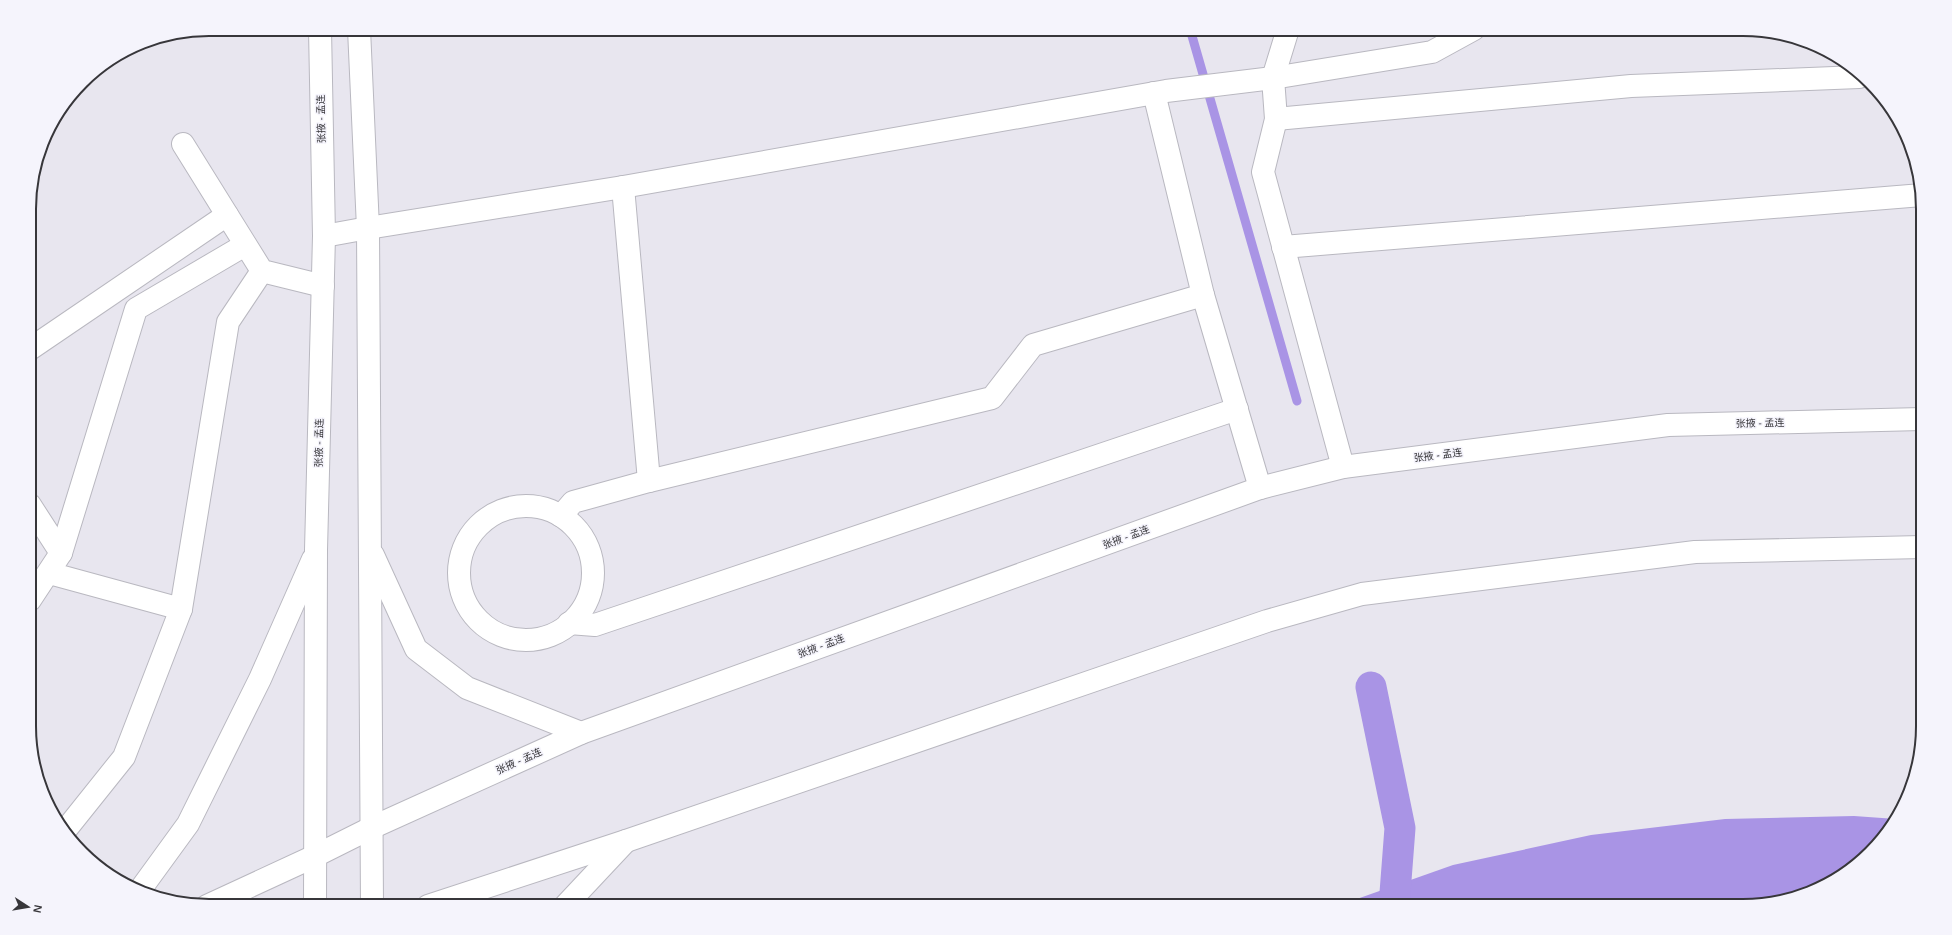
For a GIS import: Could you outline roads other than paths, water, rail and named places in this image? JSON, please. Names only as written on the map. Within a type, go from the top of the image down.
[{"type":"main road","name":"张掖 - 孟连","points":[[315,899],[316,550],[324,236],[320,36]]},
{"type":"main road","points":[[359,36],[368,228],[372,899]]},
{"type":"main road","points":[[1285,36],[1268,79],[1276,119],[1263,172],[1343,467]]},
{"type":"main road","points":[[324,236],[623,187],[1160,92],[1268,79],[1432,52],[1461,36]]},
{"type":"main road","points":[[1276,119],[1631,86],[1855,77]]},
{"type":"main road","points":[[1160,92],[1203,295],[1260,488]]},
{"type":"main road","points":[[183,144],[262,271],[323,286]]},
{"type":"main road","points":[[623,187],[649,481]]},
{"type":"main road","points":[[1283,247],[1916,195]]},
{"type":"main road","points":[[36,345],[227,215]]},
{"type":"main road","points":[[36,591],[61,553],[136,309],[245,245]]},
{"type":"main road","points":[[68,826],[124,757],[181,609],[228,322],[262,271]]},
{"type":"main road","points":[[561,516],[573,502],[649,481],[992,398],[1033,345],[1203,295]]},
{"type":"main road","points":[[569,624],[595,625],[1237,409]]},
{"type":"main road","name":"张掖 - 孟连","points":[[315,856],[371,828],[581,733],[1260,488],[1343,467],[1668,425],[1916,419]]},
{"type":"main road","points":[[526,506],[544,508],[561,516],[575,528],[586,543],[591,560],[592,578],[588,595],[580,610],[569,624],[554,633],[538,639],[520,640],[503,636],[489,629],[477,619],[468,606],[461,591],[459,575],[460,560],[466,542],[477,527],[491,515],[508,508],[526,506]]},
{"type":"main road","points":[[36,514],[61,553]]},
{"type":"main road","points":[[449,899],[626,841],[1267,621],[1362,594],[1695,552],[1916,547]]},
{"type":"main road","points":[[369,548],[416,649],[467,688],[581,733]]},
{"type":"main road","points":[[143,886],[188,824],[260,679],[316,550]]},
{"type":"main road","points":[[48,573],[181,609]]},
{"type":"main road","points":[[572,899],[626,841]]},
{"type":"main road","points":[[222,899],[315,856]]},
{"type":"waterway","points":[[1192,36],[1297,401]]},
{"type":"waterway","points":[[1371,687],[1400,828],[1395,899]]}]
